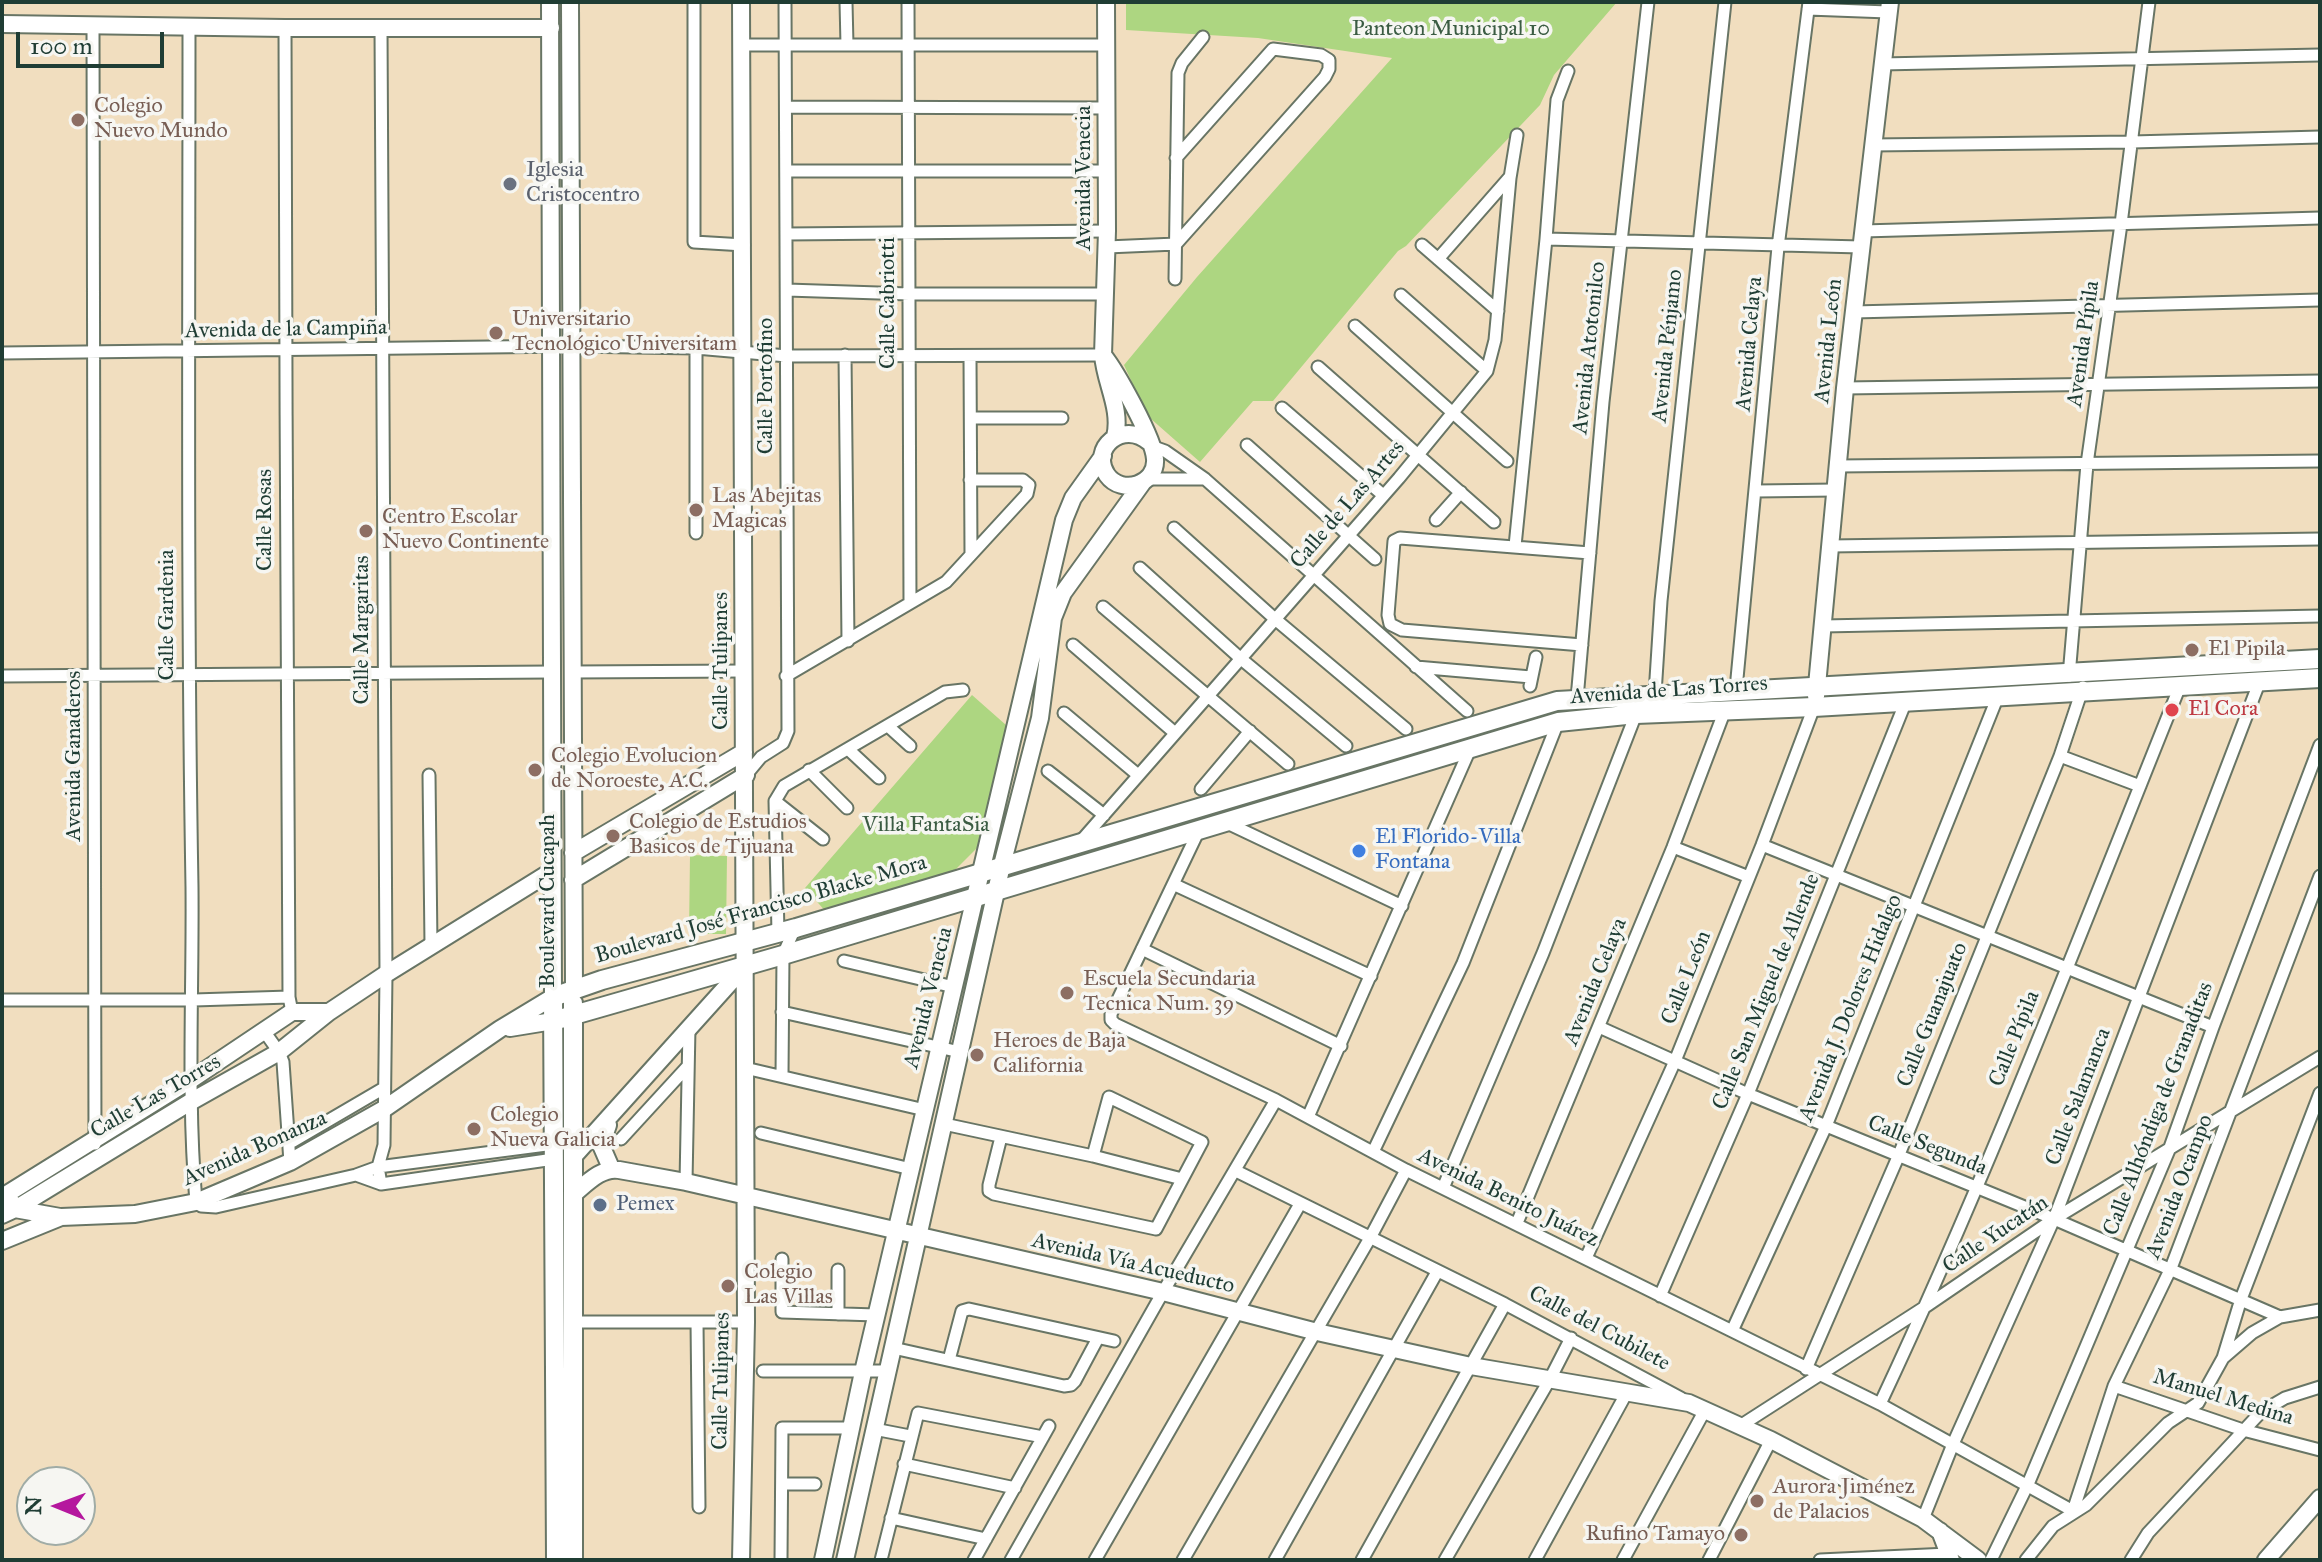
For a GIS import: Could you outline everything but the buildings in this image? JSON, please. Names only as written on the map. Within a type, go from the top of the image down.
[{"type":"main road","name":"Avenida de Las Torres","points":[[1002,865],[1557,701],[2320,659]]},
{"type":"main road","name":"Avenida de Las Torres","points":[[976,897],[1558,722],[1636,714],[2320,678]]},
{"type":"main road","name":"Boulevard José Francisco Blacke Mora","points":[[553,997],[1002,865]]},
{"type":"main road","points":[[553,1021],[976,897]]},
{"type":"main road","name":"Boulevard Cucapah","points":[[573,1560],[574,989]]},
{"type":"main road","name":"Boulevard Cucapah","points":[[553,997],[556,1560]]},
{"type":"street","name":"Boulevard Cucapah","points":[[550,2],[553,997]]},
{"type":"street","name":"Boulevard Cucapah","points":[[570,2],[574,989]]},
{"type":"street","points":[[694,2],[694,242],[744,245]]},
{"type":"street","name":"Calle Tulipanes","points":[[741,2],[746,775],[746,1322],[741,1560]]},
{"type":"street","name":"Calle Portofino","points":[[746,775],[761,757],[783,743],[786,737],[785,2]]},
{"type":"street","points":[[846,2],[847,45]]},
{"type":"street","name":"Calle Cabriotti","points":[[908,2],[910,603]]},
{"type":"street","name":"Avenida Venecia","points":[[1106,2],[1107,239],[1103,355],[1104,373],[1119,419],[1115,437]]},
{"type":"street","name":"Avenida Atotonilco","points":[[1577,699],[1648,2]]},
{"type":"street","name":"Avenida Pénjamo","points":[[1655,694],[1661,601],[1725,2]]},
{"type":"street","name":"Avenida Pípila","points":[[2077,671],[2073,619],[2087,464],[2149,2]]},
{"type":"street","points":[[1808,5],[1889,7]]},
{"type":"street","name":"Avenida Celaya","points":[[1736,689],[1778,247],[1808,5]]},
{"type":"street","name":"Avenida León","points":[[1814,707],[1845,388],[1889,7]]},
{"type":"street","points":[[2,24],[551,28]]},
{"type":"street","name":"Avenida Ganaderos","points":[[93,25],[95,1159]]},
{"type":"street","name":"Calle Gardenia","points":[[189,27],[188,674],[194,1000],[192,1101],[196,1202]]},
{"type":"street","name":"Calle Rosas","points":[[285,28],[285,676],[291,1004]]},
{"type":"street","name":"Calle Margaritas","points":[[381,28],[386,974],[384,1145],[378,1167],[381,1184]]},
{"type":"street","points":[[1175,279],[1178,73],[1182,63],[1203,37]]},
{"type":"street","points":[[740,45],[1107,45]]},
{"type":"street","points":[[1176,158],[1273,49],[1321,55],[1329,60],[1325,77],[1176,244]]},
{"type":"street","points":[[1881,64],[2320,55]]},
{"type":"street","points":[[1515,546],[1557,100],[1568,71]]},
{"type":"street","points":[[786,107],[1107,108]]},
{"type":"street","name":"Calle de Las Artes","points":[[1080,842],[1454,414],[1487,371],[1495,340],[1517,135]]},
{"type":"street","points":[[1872,145],[2320,137]]},
{"type":"street","points":[[786,171],[1107,171]]},
{"type":"street","points":[[1438,259],[1510,178]]},
{"type":"street","points":[[1546,239],[1778,247],[2121,224],[2320,218]]},
{"type":"street","points":[[787,234],[908,232],[1176,244]]},
{"type":"street","points":[[1422,245],[1498,311]]},
{"type":"street","points":[[787,290],[909,294],[1106,294]]},
{"type":"street","points":[[1401,295],[1487,371]]},
{"type":"street","points":[[1854,312],[2320,300]]},
{"type":"street","points":[[1355,326],[1507,461]]},
{"type":"street","name":"Avenida de la Campiña","points":[[2,353],[571,346],[696,348],[787,356],[1103,355]]},
{"type":"street","points":[[696,348],[696,533]]},
{"type":"street","points":[[845,355],[848,641]]},
{"type":"street","points":[[1103,355],[1115,370],[1144,426],[1155,465],[1145,481]]},
{"type":"street","points":[[970,356],[971,554]]},
{"type":"street","points":[[1318,367],[1494,522]]},
{"type":"street","points":[[1845,388],[2320,381]]},
{"type":"street","points":[[1282,408],[1383,495]]},
{"type":"street","points":[[971,418],[1062,418]]},
{"type":"street","points":[[1205,479],[1145,481],[1126,486],[1115,482],[1104,468],[1103,456],[1107,445],[1115,437],[1132,433],[1205,479],[1467,711]]},
{"type":"street","points":[[1247,445],[1375,559]]},
{"type":"street","name":"Avenida Venecia","points":[[823,1560],[876,1315],[1064,520],[1073,498],[1103,456]]},
{"type":"street","points":[[1838,466],[2320,461]]},
{"type":"street","points":[[786,676],[946,582],[1027,494],[1029,485],[1023,480],[970,480]]},
{"type":"street","name":"Avenida Venecia","points":[[845,1560],[1002,865],[1040,718],[1050,630],[1063,593],[1145,481]]},
{"type":"street","points":[[1756,491],[1836,490]]},
{"type":"street","points":[[1436,520],[1461,492]]},
{"type":"street","points":[[1174,528],[1275,619],[1406,729]]},
{"type":"street","points":[[1582,645],[1402,630],[1390,624],[1388,615],[1396,539],[1590,553]]},
{"type":"street","points":[[1830,546],[2320,539]]},
{"type":"street","points":[[1140,568],[1240,658],[1346,746]]},
{"type":"street","points":[[1103,607],[1288,764]]},
{"type":"street","points":[[1823,626],[2320,616]]},
{"type":"street","points":[[1073,645],[1175,733]]},
{"type":"street","points":[[1416,667],[1530,681],[1536,657]]},
{"type":"street","points":[[573,672],[744,671]]},
{"type":"street","name":"Calle Guanajuato","points":[[1806,1369],[1898,1157],[2060,756],[2077,671]]},
{"type":"street","points":[[2,676],[551,672]]},
{"type":"street","name":"Calle Salamanca","points":[[1923,1519],[1953,1444],[2054,1219],[2259,683]]},
{"type":"street","name":"Calle Pípila","points":[[1880,1404],[1975,1188],[2180,686]]},
{"type":"street","points":[[782,1076],[783,955],[787,930],[775,801],[784,786],[809,770],[849,750],[945,692],[963,690]]},
{"type":"street","name":"Avenida J. Dolores Hidalgo","points":[[1732,1331],[1826,1126],[1998,696]]},
{"type":"street","name":"Calle San Miguel de Allende","points":[[1660,1296],[1748,1094],[1906,701]]},
{"type":"street","name":"Calle León","points":[[1586,1258],[1675,1061],[1814,707]]},
{"type":"street","name":"Avenida Celaya","points":[[1517,1223],[1673,847],[1725,710]]},
{"type":"street","points":[[1064,713],[1138,775]]},
{"type":"street","points":[[1443,1188],[1543,953],[1636,714]]},
{"type":"street","points":[[1373,1152],[1463,963],[1558,722]]},
{"type":"street","points":[[889,727],[910,746]]},
{"type":"street","points":[[1201,789],[1250,731]]},
{"type":"street","name":"Calle Alhóndiga de Granaditas","points":[[1991,1560],[2028,1484],[2169,1150],[2320,745]]},
{"type":"street","points":[[1308,1117],[1470,749]]},
{"type":"street","points":[[849,750],[879,778]]},
{"type":"street","points":[[573,853],[744,752],[761,757]]},
{"type":"street","points":[[2060,756],[2140,786]]},
{"type":"street","points":[[809,770],[847,808]]},
{"type":"street","points":[[1048,771],[1104,815]]},
{"type":"street","points":[[429,775],[431,945]]},
{"type":"street","points":[[573,880],[746,775]]},
{"type":"street","points":[[1220,800],[1225,822],[1402,906]]},
{"type":"street","points":[[775,801],[823,839]]},
{"type":"street","name":"Avenida Benito Juárez","points":[[1199,830],[1111,1020],[1276,1100],[1406,1170],[1880,1404],[2073,1511]]},
{"type":"street","points":[[1762,845],[2213,1027]]},
{"type":"street","points":[[1673,847],[1749,877]]},
{"type":"street","name":"Calle Las Torres","points":[[8,1212],[279,1052],[329,1012],[386,974],[552,871]]},
{"type":"street","name":"Avenida Ocampo","points":[[2073,1511],[2114,1386],[2171,1268],[2320,876]]},
{"type":"street","points":[[1175,885],[1371,976]]},
{"type":"street","points":[[1142,949],[1341,1046]]},
{"type":"street","points":[[844,961],[954,987]]},
{"type":"street","points":[[574,1156],[610,1120],[745,966]]},
{"type":"street","name":"Avenida Bonanza","points":[[2,1241],[61,1217],[146,1213],[196,1202],[290,1162],[384,1109],[500,1029],[553,997]]},
{"type":"street","points":[[2,1000],[194,1000],[291,1004],[329,1012]]},
{"type":"street","name":"Calle Las Torres","points":[[4,1187],[95,1140],[192,1079],[264,1031],[291,1004]]},
{"type":"street","points":[[782,1012],[960,1052]]},
{"type":"street","name":"Avenida Bonanza","points":[[500,1029],[553,1021]]},
{"type":"street","name":"Calle Segunda","points":[[1599,1027],[1748,1094],[2171,1268],[2280,1317]]},
{"type":"street","points":[[686,1182],[689,1028]]},
{"type":"street","points":[[264,1031],[283,1062],[290,1162]]},
{"type":"street","name":"Calle Yucatán","points":[[1740,1426],[1925,1307],[2054,1219],[2320,1057]]},
{"type":"street","points":[[621,1139],[688,1066]]},
{"type":"street","points":[[745,1068],[925,1110]]},
{"type":"street","points":[[290,1143],[384,1088]]},
{"type":"street","points":[[2026,1560],[2053,1526],[2086,1505],[2168,1423],[2198,1403],[2223,1358],[2241,1299],[2320,1093]]},
{"type":"street","points":[[1001,1137],[989,1185],[989,1191],[994,1194],[1156,1229],[1202,1142],[1109,1097],[1093,1156]]},
{"type":"street","points":[[1011,1560],[1276,1100]]},
{"type":"street","points":[[575,1193],[611,1168],[601,1145],[610,1120]]},
{"type":"street","points":[[944,1124],[1182,1179]]},
{"type":"street","points":[[761,1133],[911,1169]]},
{"type":"street","points":[[196,1202],[201,1206],[216,1207],[356,1175],[378,1167],[526,1148],[554,1152]]},
{"type":"street","points":[[526,1148],[528,1162]]},
{"type":"street","points":[[356,1175],[381,1184],[528,1162],[554,1152]]},
{"type":"street","name":"Avenida Vía Acueducto","points":[[611,1168],[686,1182],[1471,1366],[1697,1406]]},
{"type":"street","points":[[1183,1560],[1317,1332],[1406,1170]]},
{"type":"street","name":"Calle del Cubilete","points":[[1236,1171],[1505,1304],[1697,1406],[1771,1440],[1923,1519],[1978,1560]]},
{"type":"street","points":[[4,1187],[8,1212],[61,1217]]},
{"type":"street","points":[[1095,1560],[1300,1204]]},
{"type":"street","points":[[782,1259],[782,1312],[876,1315]]},
{"type":"street","points":[[838,1270],[838,1314]]},
{"type":"street","points":[[1275,1560],[1437,1272]]},
{"type":"street","points":[[1362,1560],[1505,1304]]},
{"type":"street","points":[[949,1360],[959,1318],[962,1311],[969,1309],[1114,1341]]},
{"type":"street","points":[[2223,1358],[2252,1333],[2280,1317],[2320,1310]]},
{"type":"street","points":[[575,1322],[746,1322]]},
{"type":"street","points":[[697,1322],[699,1507]]},
{"type":"street","points":[[893,1348],[1071,1385],[1098,1338]]},
{"type":"street","points":[[1445,1560],[1571,1338]]},
{"type":"street","points":[[763,1371],[888,1371]]},
{"type":"street","name":"Manuel Medina","points":[[2114,1386],[2184,1412],[2320,1450]]},
{"type":"street","points":[[2131,1560],[2148,1533],[2261,1412],[2285,1398],[2320,1387]]},
{"type":"street","points":[[1535,1560],[1626,1394]]},
{"type":"street","points":[[1623,1560],[1697,1406]]},
{"type":"street","points":[[881,1560],[910,1436],[916,1416],[921,1412],[1046,1432],[974,1560]]},
{"type":"street","points":[[781,1560],[782,1428],[851,1428]]},
{"type":"street","points":[[874,1429],[910,1436]]},
{"type":"street","points":[[1709,1560],[1771,1440]]},
{"type":"street","points":[[904,1464],[1015,1488]]},
{"type":"street","points":[[782,1484],[815,1484]]},
{"type":"street","points":[[2266,1560],[2320,1498]]},
{"type":"street","points":[[891,1518],[986,1539]]},
{"type":"street","points":[[1820,1560],[1950,1557],[1939,1529]]},
{"type":"green space","name":"Panteon Municipal 10","points":[[1126,2],[1617,2],[1554,75],[1540,105],[1398,251],[1273,401],[1253,401],[1200,462],[1142,411],[1124,365],[1197,277],[1392,58],[1258,38],[1126,30]]},
{"type":"green space","name":"Villa FantaSia","points":[[972,695],[1006,725],[980,845],[952,873],[826,912],[805,888]]},
{"type":"green space","points":[[690,855],[727,856],[726,934],[689,934]]},
{"type":"place","name":"Colegio Nuevo Mundo","points":[[78,120]]},
{"type":"place","name":"Iglesia Cristocentro","points":[[510,184]]},
{"type":"place","name":"Universitario Tecnológico Universitam","points":[[496,333]]},
{"type":"place","name":"Las Abejitas Magicas","points":[[696,510]]},
{"type":"place","name":"Centro Escolar Nuevo Continente","points":[[366,531]]},
{"type":"place","name":"El Pipila","points":[[2192,650]]},
{"type":"place","name":"El Cora","points":[[2172,710]]},
{"type":"place","name":"Colegio Evolucion de Noroeste, A.C.","points":[[535,770]]},
{"type":"place","name":"Colegio de Estudios Basicos de Tijuana","points":[[613,836]]},
{"type":"place","name":"El Florido-Villa Fontana","points":[[1359,851]]},
{"type":"place","name":"Escuela Secundaria Tecnica Num. 39","points":[[1067,993]]},
{"type":"place","name":"Heroes de Baja California","points":[[977,1055]]},
{"type":"place","name":"Colegio Nueva Galicia","points":[[474,1129]]},
{"type":"place","name":"Pemex","points":[[600,1205]]},
{"type":"place","name":"Colegio Las Villas","points":[[728,1286]]},
{"type":"place","name":"Aurora Jiménez de Palacios","points":[[1757,1501]]},
{"type":"place","name":"Rufino Tamayo","points":[[1741,1535]]}]
